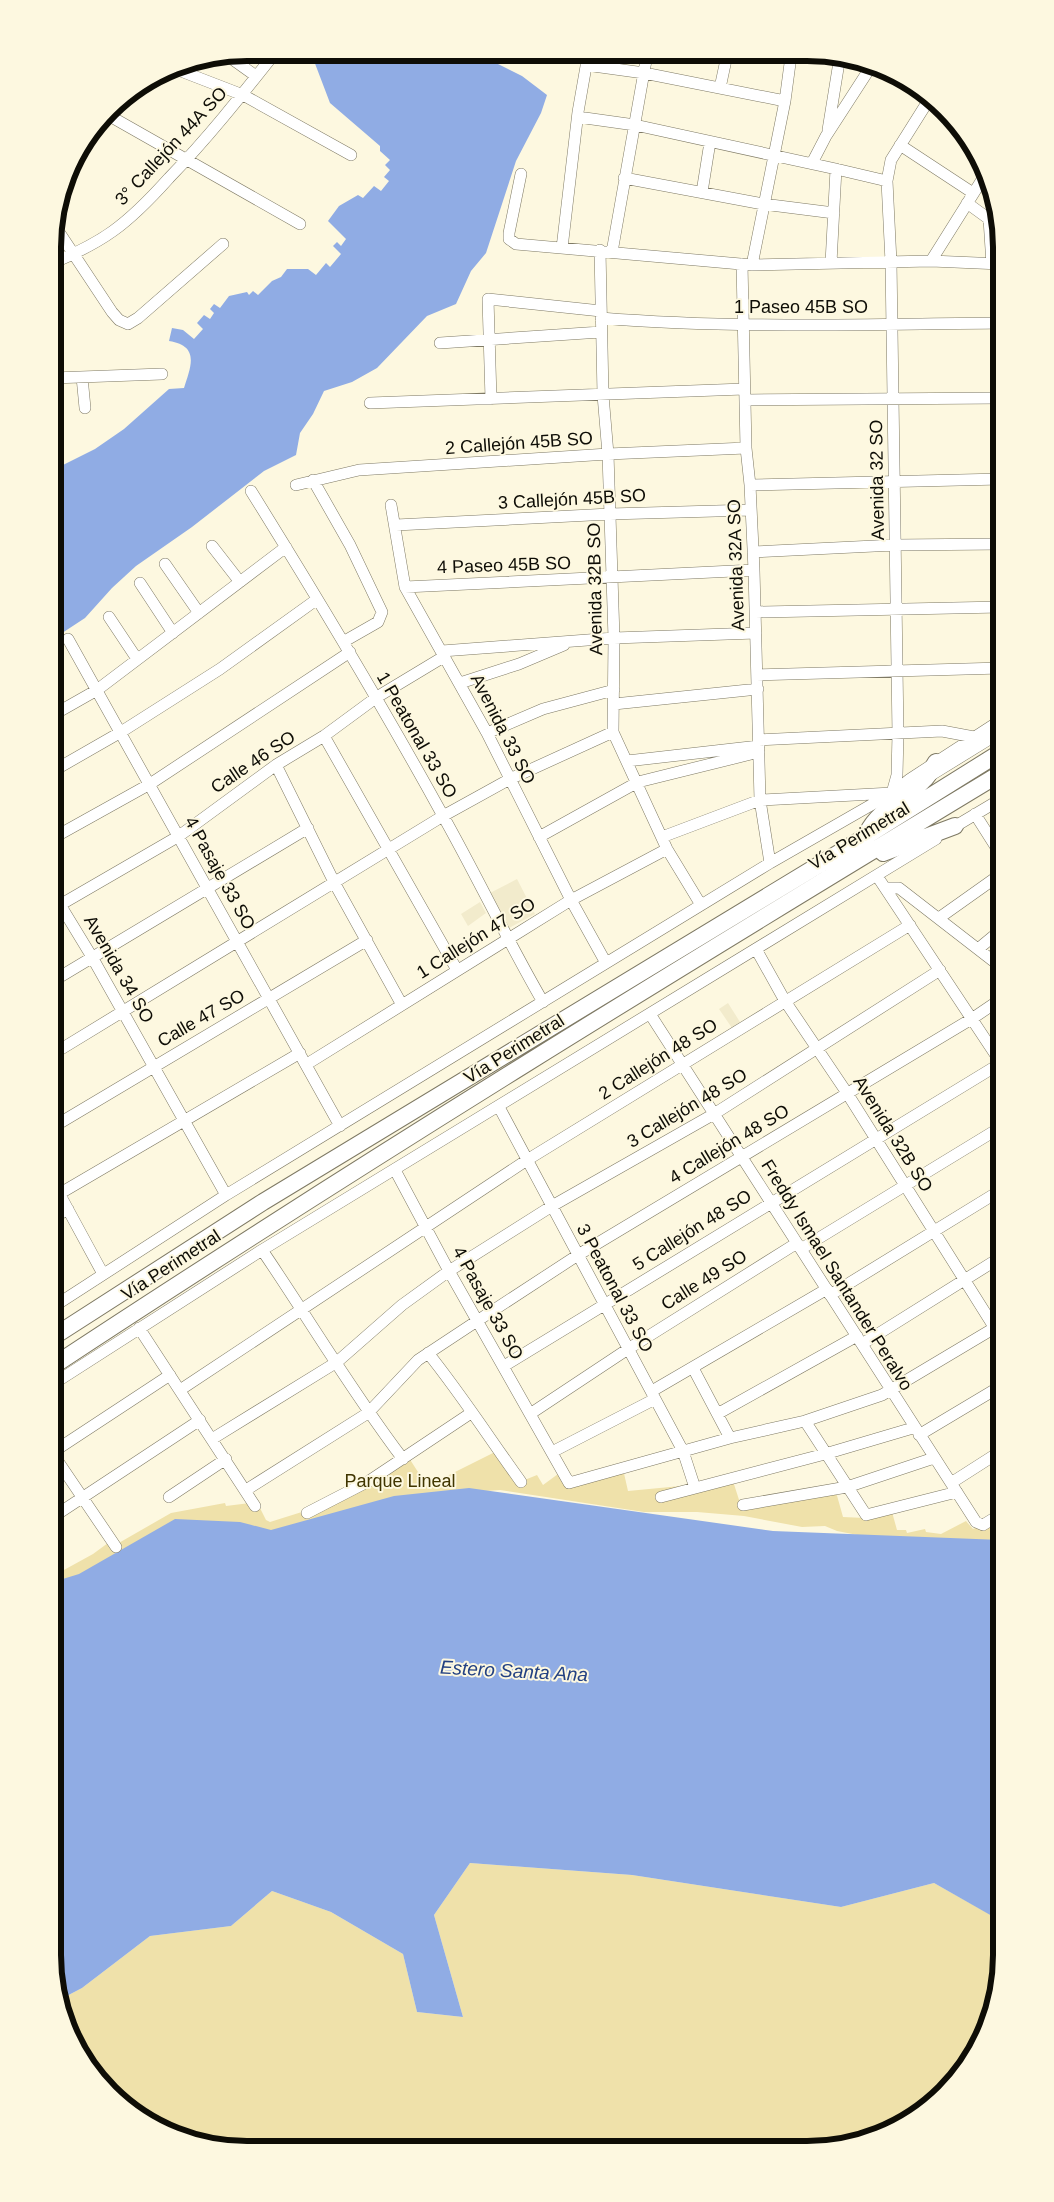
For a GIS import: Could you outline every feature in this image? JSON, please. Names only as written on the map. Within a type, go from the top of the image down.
[{"type":"highway","name":"Vía Perimetral","points":[[61,1332],[263,1202],[865,837],[993,757]]},
{"type":"highway","points":[[865,837],[871,825],[880,814],[927,778],[936,762]]},
{"type":"highway","name":"Vía Perimetral","points":[[61,1361],[276,1220],[839,871],[993,778]]},
{"type":"highway","points":[[839,871],[956,826]]},
{"type":"highway","points":[[263,1202],[276,1220]]},
{"type":"street","name":"3° Callejón 44A SO","points":[[61,260],[113,231],[145,203],[187,160],[243,95],[268,61]]},
{"type":"street","points":[[562,248],[587,61]]},
{"type":"street","points":[[591,61],[785,101]]},
{"type":"street","name":"Avenida 32B SO","points":[[646,61],[624,178],[606,251],[601,314],[603,395],[608,454],[613,578],[613,732],[638,782],[667,849],[700,905]]},
{"type":"street","points":[[720,88],[726,61]]},
{"type":"street","name":"Avenida 32A SO","points":[[770,863],[760,800],[756,612],[750,484],[746,448],[742,325],[747,265],[774,155],[785,101],[790,61]]},
{"type":"street","points":[[236,62],[256,76]]},
{"type":"street","points":[[826,136],[839,64]]},
{"type":"street","points":[[184,72],[243,95],[351,155]]},
{"type":"street","points":[[812,164],[826,136],[868,72]]},
{"type":"street","points":[[926,105],[900,145],[989,213]]},
{"type":"street","points":[[578,117],[635,125],[887,182]]},
{"type":"street","points":[[114,118],[300,224]]},
{"type":"street","points":[[702,192],[710,142]]},
{"type":"street","name":"Avenida 32 SO","points":[[892,793],[897,775],[898,734],[891,262],[887,182],[888,167],[900,145]]},
{"type":"street","points":[[831,263],[836,169]]},
{"type":"street","points":[[521,174],[508,236],[516,244],[747,265],[931,261],[993,264]]},
{"type":"street","points":[[624,178],[763,204],[834,212]]},
{"type":"street","points":[[931,261],[981,181]]},
{"type":"street","points":[[62,236],[116,317],[123,323],[132,323],[224,244]]},
{"type":"street","name":"1 Paseo 45B SO","points":[[488,339],[488,299],[657,322],[742,325],[993,323]]},
{"type":"street","points":[[440,343],[601,332]]},
{"type":"street","points":[[488,339],[491,399]]},
{"type":"street","points":[[61,378],[162,374]]},
{"type":"street","points":[[82,377],[85,408]]},
{"type":"street","points":[[370,403],[603,395],[744,394],[893,399],[993,398]]},
{"type":"street","name":"2 Callejón 45B SO","points":[[296,485],[360,470],[608,454],[746,448]]},
{"type":"street","points":[[750,484],[993,479]]},
{"type":"street","points":[[313,480],[350,545],[382,612],[378,622],[343,642]]},
{"type":"street","name":"1 Peatonal 33 SO","points":[[251,490],[377,698],[443,816],[506,939],[543,1002]]},
{"type":"street","name":"Avenida 33 SO","points":[[391,505],[396,525],[405,587],[487,733],[571,900],[606,963]]},
{"type":"street","name":"3 Callejón 45B SO","points":[[396,525],[610,514],[751,510]]},
{"type":"street","points":[[753,552],[895,545],[993,544]]},
{"type":"street","points":[[212,546],[240,582]]},
{"type":"street","points":[[61,708],[97,690],[286,547]]},
{"type":"street","points":[[165,564],[199,613]]},
{"type":"street","name":"4 Paseo 45B SO","points":[[405,587],[754,570]]},
{"type":"street","points":[[140,583],[173,632]]},
{"type":"street","points":[[61,766],[121,732],[220,669],[316,600]]},
{"type":"street","points":[[756,612],[993,607]]},
{"type":"street","points":[[108,617],[137,659]]},
{"type":"street","points":[[444,654],[614,638],[756,632]]},
{"type":"street","name":"4 Pasaje 33 SO","points":[[68,639],[340,1126]]},
{"type":"street","points":[[460,683],[519,664],[574,641]]},
{"type":"street","points":[[61,834],[150,784],[350,652]]},
{"type":"street","name":"Calle 46 SO","points":[[61,904],[179,836],[276,765],[324,736],[444,654]]},
{"type":"street","points":[[757,675],[993,668]]},
{"type":"street","points":[[614,704],[758,689]]},
{"type":"street","points":[[487,733],[542,709],[614,690]]},
{"type":"street","name":"Vía Perimetral","points":[[61,1302],[226,1195],[700,905],[892,793],[993,725]]},
{"type":"street","points":[[627,760],[759,746],[942,731],[974,737]]},
{"type":"street","points":[[61,1049],[122,1010],[335,884],[389,848],[443,816],[510,779],[613,732]]},
{"type":"street","points":[[324,736],[457,970]]},
{"type":"street","points":[[927,778],[993,737]]},
{"type":"street","points":[[539,837],[638,782],[759,746]]},
{"type":"street","points":[[276,765],[335,884],[402,1005]]},
{"type":"street","points":[[662,836],[760,800],[892,793]]},
{"type":"street","name":"Vía Perimetral","points":[[61,1379],[262,1250],[993,804]]},
{"type":"street","points":[[975,814],[993,842]]},
{"type":"street","points":[[61,976],[308,828]]},
{"type":"street","name":"1 Callejón 47 SO","points":[[307,1064],[571,900],[667,849]]},
{"type":"street","points":[[877,876],[993,1050]]},
{"type":"street","points":[[939,918],[993,880]]},
{"type":"street","points":[[885,888],[899,888],[993,961]]},
{"type":"street","name":"Avenida 34 SO","points":[[61,914],[92,957],[226,1195]]},
{"type":"street","name":"2 Callejón 48 SO","points":[[180,1390],[527,1160],[910,925]]},
{"type":"street","points":[[978,949],[993,937]]},
{"type":"street","name":"Calle 47 SO","points":[[61,1122],[154,1065],[367,940]]},
{"type":"street","name":"Avenida 32B SO","points":[[756,949],[785,1001],[818,1048],[935,1231],[964,1280],[993,1321]]},
{"type":"street","name":"3 Callejón 48 SO","points":[[212,1439],[337,1362],[402,1305],[449,1270],[552,1206],[714,1114],[940,970]]},
{"type":"street","name":"4 Callejón 48 SO","points":[[246,1490],[368,1413],[418,1360],[477,1321],[578,1256],[993,1004]]},
{"type":"street","name":"Freddy Ismael Santander Peralvo","points":[[650,1014],[976,1522],[982,1524],[993,1518]]},
{"type":"street","points":[[61,1193],[300,1052]]},
{"type":"street","name":"5 Callejón 48 SO","points":[[504,1366],[993,1068]]},
{"type":"street","name":"3 Peatonal 33 SO","points":[[499,1107],[683,1451],[695,1488]]},
{"type":"street","name":"Calle 49 SO","points":[[530,1414],[628,1349],[993,1132]]},
{"type":"street","name":"4 Pasaje 33 SO","points":[[395,1170],[477,1321],[569,1483],[683,1451]]},
{"type":"street","points":[[552,1452],[653,1395],[693,1368],[935,1231],[993,1195]]},
{"type":"street","points":[[61,1196],[103,1274]]},
{"type":"street","points":[[61,1213],[68,1209]]},
{"type":"street","points":[[262,1250],[337,1362],[368,1413],[403,1459]]},
{"type":"street","points":[[719,1413],[859,1340],[993,1262]]},
{"type":"street","points":[[139,1328],[255,1506]]},
{"type":"street","points":[[683,1451],[805,1421],[882,1395],[993,1333]]},
{"type":"street","points":[[428,1353],[455,1387],[471,1413],[521,1482]]},
{"type":"street","points":[[693,1368],[719,1413],[730,1438]]},
{"type":"street","points":[[61,1448],[170,1374]]},
{"type":"street","points":[[661,1496],[916,1431],[993,1390]]},
{"type":"street","points":[[307,1513],[370,1482],[471,1413]]},
{"type":"street","points":[[61,1511],[200,1420]]},
{"type":"street","points":[[805,1421],[866,1516],[954,1488],[993,1456]]},
{"type":"street","points":[[742,1505],[846,1487],[934,1458]]},
{"type":"street","points":[[169,1497],[226,1459]]},
{"type":"street","points":[[61,1465],[116,1547]]},
{"type":"shaded area","points":[[517,879],[535,914],[509,928],[490,893]]},
{"type":"shaded area","points":[[480,902],[486,913],[468,926],[461,914]]},
{"type":"shaded area","points":[[728,1003],[740,1022],[732,1028],[719,1009]]},
{"type":"green space","name":"Parque Lineal","points":[[499,1450],[522,1481],[537,1475],[543,1485],[558,1474],[569,1484],[623,1469],[628,1491],[733,1481],[740,1503],[836,1492],[843,1517],[865,1518],[892,1512],[897,1530],[906,1530],[907,1533],[925,1529],[926,1532],[941,1534],[966,1521],[973,1529],[993,1520],[993,1546],[873,1538],[837,1531],[825,1526],[802,1527],[744,1516],[697,1512],[644,1512],[500,1490],[472,1492],[61,1586],[61,1572],[93,1554],[108,1543],[117,1544],[171,1513],[225,1503],[226,1506],[257,1502],[266,1520],[270,1522],[305,1511],[409,1458],[427,1486]]},
{"type":"green space","points":[[470,1863],[632,1875],[841,1907],[934,1883],[993,1916],[991,1979],[983,2014],[974,2037],[954,2068],[929,2095],[900,2116],[878,2127],[843,2137],[806,2141],[248,2141],[211,2137],[165,2122],[125,2095],[107,2077],[86,2048],[75,2026],[66,1996],[82,1988],[150,1936],[231,1926],[272,1891],[331,1912],[403,1954],[417,2012],[463,2017],[434,1915]]},
{"type":"water","points":[[314,61],[492,61],[522,76],[547,95],[541,113],[516,161],[486,253],[471,271],[456,304],[427,316],[377,368],[352,382],[324,391],[313,414],[300,433],[296,455],[264,471],[192,527],[136,566],[112,588],[85,618],[61,634],[61,466],[95,449],[124,429],[169,389],[184,388],[191,365],[191,358],[185,347],[169,341],[172,328],[183,330],[194,339],[203,329],[197,323],[204,315],[210,319],[214,313],[210,309],[214,304],[220,308],[229,296],[247,292],[249,295],[253,291],[258,295],[272,281],[281,277],[287,269],[308,269],[316,275],[326,263],[330,267],[341,254],[333,246],[337,242],[341,246],[346,239],[328,221],[339,206],[358,195],[363,198],[374,186],[381,191],[389,181],[384,177],[390,170],[385,165],[390,160],[380,151],[380,146],[330,103]]},
{"type":"water","name":"Estero Santa Ana","points":[[469,1488],[773,1531],[993,1540],[993,1917],[934,1883],[841,1907],[632,1875],[470,1863],[434,1915],[463,2017],[417,2012],[403,1954],[331,1912],[272,1891],[231,1926],[150,1936],[82,1988],[66,1996],[61,1954],[61,1580],[79,1574],[175,1519],[240,1522],[271,1530],[394,1496]]}]
